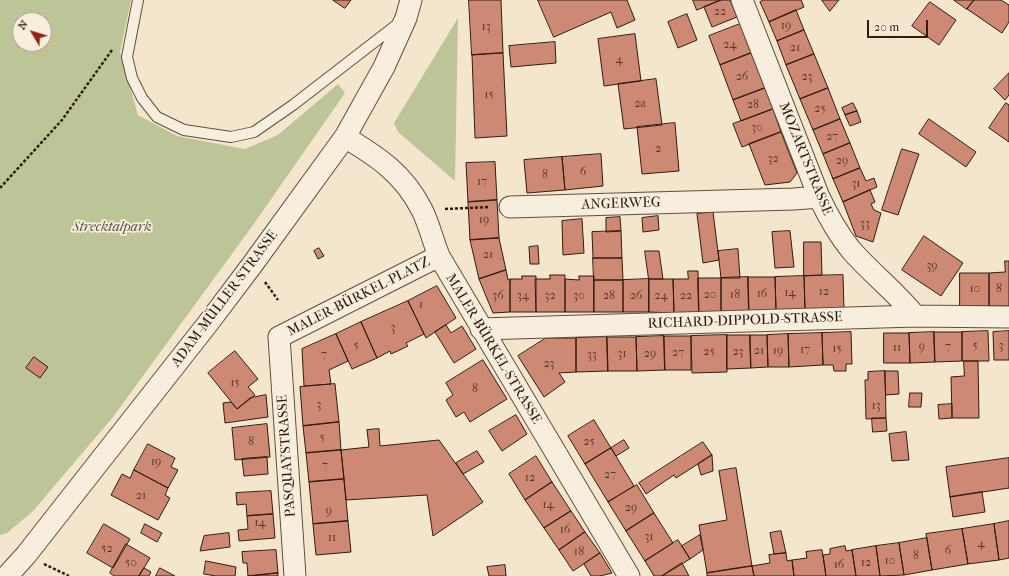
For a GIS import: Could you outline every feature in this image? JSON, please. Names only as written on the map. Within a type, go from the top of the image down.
[{"type":"street","name":"MOZARTSTRASSE","points":[[742,0],[819,197],[833,224],[852,250],[915,316]]},
{"type":"street","name":"ADAM-MÜLLER-STRASSE","points":[[6,576],[26,555],[213,316],[345,137],[384,68],[408,9]]},
{"type":"street","name":"MALER-BÜRKEL-STRASSE","points":[[345,137],[371,153],[389,167],[405,184],[422,210],[439,256],[629,576]]},
{"type":"street","name":"ANGERWEG","points":[[510,207],[819,197]]},
{"type":"street","name":"MALER-BÜRKEL-PLATZ","points":[[279,337],[439,256]]},
{"type":"street","name":"RICHARD-DIPPOLD-STRASSE","points":[[481,329],[915,316],[1009,317]]},
{"type":"street","name":"PASQUAYSTRASSE","points":[[279,337],[295,576]]},
{"type":"lane","points":[[138,0],[127,57],[132,78],[142,98],[157,117],[184,130],[231,137],[254,132],[293,105],[408,9]]},
{"type":"path","points":[[0,188],[62,120],[113,49]]},
{"type":"path","points":[[422,210],[510,207]]},
{"type":"path","points":[[26,555],[69,576]]},
{"type":"green space","name":"Strecktalpark","points":[[0,0],[131,0],[120,52],[138,115],[177,136],[245,149],[278,135],[338,84],[345,93],[253,225],[113,417],[33,511],[7,533],[0,535]]},
{"type":"green space","points":[[458,18],[455,181],[398,132],[394,123]]},
{"type":"building","points":[[333,0],[351,0],[345,8]]},
{"type":"building","points":[[469,0],[501,0],[503,53],[472,55]]},
{"type":"building","points":[[538,0],[627,0],[635,20],[617,28],[611,12],[554,37]]},
{"type":"building","points":[[693,0],[721,0],[697,10]]},
{"type":"building","points":[[721,0],[730,0],[737,17],[712,27],[704,7]]},
{"type":"building","points":[[764,0],[801,0],[804,7],[769,22],[760,2]]},
{"type":"building","points":[[822,0],[839,0],[830,11]]},
{"type":"building","points":[[954,0],[974,0],[967,9]]},
{"type":"building","points":[[974,0],[1001,0],[1009,5],[1009,22],[1002,33],[967,9]]},
{"type":"building","points":[[930,2],[956,20],[939,45],[912,26]]},
{"type":"building","points":[[796,10],[804,30],[777,41],[769,22]]},
{"type":"building","points":[[687,14],[697,40],[678,48],[668,22]]},
{"type":"building","points":[[740,24],[751,53],[720,65],[709,36]]},
{"type":"building","points":[[804,30],[814,54],[786,65],[777,41]]},
{"type":"building","points":[[635,34],[641,81],[604,86],[598,39]]},
{"type":"building","points":[[555,42],[556,63],[511,67],[509,46]]},
{"type":"building","points":[[503,53],[507,136],[475,138],[472,55]]},
{"type":"building","points":[[751,53],[765,88],[733,100],[720,65]]},
{"type":"building","points":[[814,54],[828,88],[800,99],[786,65]]},
{"type":"building","points":[[1009,73],[1009,95],[1005,100],[994,89]]},
{"type":"building","points":[[656,79],[662,125],[624,129],[618,84]]},
{"type":"building","points":[[765,88],[773,109],[741,121],[733,100]]},
{"type":"building","points":[[828,88],[840,119],[813,130],[800,99]]},
{"type":"building","points":[[853,103],[857,111],[845,115],[842,108]]},
{"type":"building","points":[[1006,103],[1009,105],[1009,142],[989,128]]},
{"type":"building","points":[[773,109],[781,132],[742,147],[733,124]]},
{"type":"building","points":[[857,111],[861,122],[850,126],[845,115]]},
{"type":"building","points":[[840,119],[850,143],[823,154],[813,130]]},
{"type":"building","points":[[929,119],[976,152],[966,167],[919,134]]},
{"type":"building","points":[[675,123],[679,171],[642,174],[637,127]]},
{"type":"building","points":[[781,132],[797,173],[790,182],[765,185],[749,144]]},
{"type":"building","points":[[850,143],[860,168],[833,179],[823,154]]},
{"type":"building","points":[[902,149],[919,154],[898,215],[882,210]]},
{"type":"building","points":[[601,154],[603,186],[565,190],[562,157]]},
{"type":"building","points":[[562,157],[565,190],[527,193],[524,160]]},
{"type":"building","points":[[495,162],[497,200],[468,202],[466,163]]},
{"type":"building","points":[[860,168],[866,181],[874,178],[877,187],[843,202],[833,179]]},
{"type":"building","points":[[870,190],[875,202],[871,204],[874,210],[881,213],[873,242],[856,236],[843,202]]},
{"type":"building","points":[[497,200],[499,238],[470,240],[468,202]]},
{"type":"building","points":[[713,212],[719,260],[703,263],[697,214]]},
{"type":"building","points":[[658,216],[659,230],[643,232],[642,218]]},
{"type":"building","points":[[620,217],[621,231],[606,232],[606,218]]},
{"type":"building","points":[[582,219],[584,253],[563,255],[562,221]]},
{"type":"building","points":[[621,231],[622,258],[593,258],[592,232]]},
{"type":"building","points":[[790,231],[794,267],[775,268],[772,232]]},
{"type":"building","points":[[924,236],[963,263],[941,296],[902,270]]},
{"type":"building","points":[[499,238],[506,270],[479,279],[470,240]]},
{"type":"building","points":[[804,242],[821,242],[822,275],[804,276]]},
{"type":"building","points":[[538,246],[539,264],[530,264],[529,247]]},
{"type":"building","points":[[319,248],[324,256],[318,259],[314,251]]},
{"type":"building","points":[[738,249],[740,278],[721,278],[718,251]]},
{"type":"building","points":[[645,251],[659,251],[663,279],[649,279]]},
{"type":"building","points":[[593,258],[622,258],[623,280],[594,280]]},
{"type":"building","points":[[1005,261],[1009,261],[1009,306],[989,306],[989,273],[1005,272]]},
{"type":"building","points":[[506,270],[508,280],[510,279],[510,312],[493,313],[479,279]]},
{"type":"building","points":[[688,271],[698,271],[699,312],[674,313],[673,279],[688,279]]},
{"type":"building","points":[[960,273],[989,273],[989,306],[960,306]]},
{"type":"building","points":[[550,275],[565,275],[565,312],[536,312],[535,279],[550,279]]},
{"type":"building","points":[[843,275],[844,309],[805,310],[804,276]]},
{"type":"building","points":[[522,276],[536,276],[536,312],[510,312],[510,279],[522,279]]},
{"type":"building","points":[[579,276],[594,276],[594,312],[565,312],[565,279],[579,280]]},
{"type":"building","points":[[804,276],[805,310],[776,310],[775,277]]},
{"type":"building","points":[[748,277],[749,311],[721,312],[721,278]]},
{"type":"building","points":[[748,277],[775,277],[776,310],[749,311]]},
{"type":"building","points":[[698,278],[721,278],[721,312],[699,312]]},
{"type":"building","points":[[649,279],[673,279],[674,313],[649,312]]},
{"type":"building","points":[[649,279],[649,312],[623,312],[623,280]]},
{"type":"building","points":[[594,280],[623,280],[623,312],[594,312]]},
{"type":"building","points":[[437,286],[456,318],[426,338],[408,301]]},
{"type":"building","points":[[408,301],[424,334],[406,343],[408,346],[391,354],[390,351],[377,358],[361,322]]},
{"type":"building","points":[[361,322],[377,358],[352,369],[336,334]]},
{"type":"building","points":[[446,325],[451,333],[462,326],[476,349],[454,363],[435,332]]},
{"type":"building","points":[[988,331],[989,361],[962,361],[962,332]]},
{"type":"building","points":[[1009,331],[1009,360],[994,360],[993,332]]},
{"type":"building","points":[[851,332],[852,364],[846,364],[846,371],[834,371],[833,365],[823,365],[822,333]]},
{"type":"building","points":[[934,332],[962,332],[962,361],[935,362]]},
{"type":"building","points":[[934,332],[935,362],[910,363],[909,333]]},
{"type":"building","points":[[822,333],[823,365],[789,367],[788,334]]},
{"type":"building","points":[[884,333],[909,333],[910,363],[884,363]]},
{"type":"building","points":[[336,334],[348,361],[329,370],[331,384],[304,386],[302,349]]},
{"type":"building","points":[[788,334],[789,367],[768,367],[767,335]]},
{"type":"building","points":[[727,335],[727,372],[692,373],[691,336]]},
{"type":"building","points":[[727,335],[750,335],[751,368],[727,369]]},
{"type":"building","points":[[750,335],[767,335],[768,367],[751,368]]},
{"type":"building","points":[[664,336],[665,370],[637,371],[636,337]]},
{"type":"building","points":[[664,336],[691,336],[691,370],[665,370]]},
{"type":"building","points":[[607,337],[608,371],[576,372],[576,338]]},
{"type":"building","points":[[607,337],[636,337],[637,371],[608,371]]},
{"type":"building","points":[[546,338],[576,338],[576,372],[559,373],[565,382],[544,397],[518,356]]},
{"type":"building","points":[[235,351],[258,379],[248,387],[255,395],[237,409],[208,373]]},
{"type":"building","points":[[34,357],[48,367],[40,378],[26,368]]},
{"type":"building","points":[[483,360],[507,399],[470,422],[464,412],[456,417],[446,400],[453,395],[446,383]]},
{"type":"building","points":[[964,361],[978,361],[979,418],[952,418],[951,377],[964,376]]},
{"type":"building","points":[[885,371],[886,418],[866,419],[865,380],[868,380],[868,372]]},
{"type":"building","points":[[885,371],[898,371],[899,394],[886,395]]},
{"type":"building","points":[[335,384],[339,422],[303,426],[300,387]]},
{"type":"building","points":[[910,393],[922,393],[921,407],[909,407]]},
{"type":"building","points":[[266,395],[268,417],[225,423],[223,403],[231,402],[237,409],[250,398]]},
{"type":"building","points":[[952,404],[952,418],[939,419],[938,405]]},
{"type":"building","points":[[516,415],[527,434],[502,451],[489,431]]},
{"type":"building","points":[[872,418],[886,418],[887,431],[873,432]]},
{"type":"building","points":[[594,420],[611,448],[585,464],[568,436]]},
{"type":"building","points":[[339,422],[341,450],[306,453],[303,426]]},
{"type":"building","points":[[267,424],[270,457],[235,460],[232,428]]},
{"type":"building","points":[[379,429],[380,446],[439,440],[483,502],[433,536],[427,495],[346,500],[341,450],[369,447],[367,430]]},
{"type":"building","points":[[906,432],[909,460],[892,461],[889,434]]},
{"type":"building","points":[[624,440],[629,448],[616,456],[611,448]]},
{"type":"building","points":[[703,442],[712,455],[676,478],[674,475],[646,494],[639,483]]},
{"type":"building","points":[[148,444],[175,458],[171,467],[178,470],[168,488],[134,470]]},
{"type":"building","points":[[611,448],[634,486],[608,502],[585,464]]},
{"type":"building","points":[[341,450],[344,479],[309,482],[306,453]]},
{"type":"building","points":[[477,451],[484,462],[463,474],[456,463]]},
{"type":"building","points":[[712,455],[713,471],[701,475],[698,464]]},
{"type":"building","points":[[536,456],[552,482],[525,500],[509,474]]},
{"type":"building","points":[[267,457],[268,474],[244,476],[242,459]]},
{"type":"building","points":[[1009,458],[1009,488],[950,497],[946,467]]},
{"type":"building","points":[[736,468],[752,566],[707,573],[699,525],[727,520],[719,471]]},
{"type":"building","points":[[134,470],[168,488],[165,495],[170,498],[158,520],[111,495],[122,474],[130,478]]},
{"type":"building","points":[[344,479],[348,521],[313,524],[309,482]]},
{"type":"building","points":[[552,482],[571,511],[544,528],[525,500]]},
{"type":"building","points":[[637,485],[654,513],[626,531],[608,502]]},
{"type":"building","points":[[271,491],[273,514],[247,516],[246,504],[237,505],[236,493]]},
{"type":"building","points":[[982,492],[985,512],[953,517],[950,497]]},
{"type":"building","points":[[571,511],[585,532],[559,550],[544,528]]},
{"type":"building","points":[[654,513],[673,543],[645,561],[626,531]]},
{"type":"building","points":[[273,514],[275,538],[239,541],[238,530],[248,529],[247,516]]},
{"type":"building","points":[[348,521],[351,552],[316,555],[313,524]]},
{"type":"building","points":[[1009,521],[1009,558],[999,560],[994,524]]},
{"type":"building","points":[[104,524],[130,539],[113,568],[87,553]]},
{"type":"building","points":[[145,524],[162,533],[157,542],[141,533]]},
{"type":"building","points":[[994,524],[999,560],[968,564],[962,529]]},
{"type":"building","points":[[962,529],[968,564],[932,570],[926,534]]},
{"type":"building","points":[[781,531],[786,553],[774,554],[770,533]]},
{"type":"building","points":[[585,532],[600,553],[573,571],[559,550]]},
{"type":"building","points":[[229,533],[230,547],[200,551],[204,536]]},
{"type":"building","points":[[700,535],[703,550],[690,559],[682,546]]},
{"type":"building","points":[[927,538],[932,570],[904,575],[899,543]]},
{"type":"building","points":[[678,540],[690,559],[662,576],[654,576],[645,561]]},
{"type":"building","points":[[899,543],[904,575],[880,576],[876,546]]},
{"type":"building","points":[[126,544],[150,558],[139,576],[114,576],[110,573]]},
{"type":"building","points":[[845,546],[846,551],[852,550],[856,576],[826,576],[823,555],[830,554],[830,549]]},
{"type":"building","points":[[876,546],[880,576],[856,576],[852,550]]},
{"type":"building","points":[[276,550],[278,573],[248,576],[247,563],[243,563],[242,552]]},
{"type":"building","points":[[822,550],[826,576],[794,576],[792,560],[807,558],[806,552]]},
{"type":"building","points":[[600,553],[612,573],[600,576],[591,576],[584,564]]},
{"type":"building","points":[[786,553],[787,561],[792,560],[794,576],[754,576],[752,566],[770,563],[769,555]]},
{"type":"building","points":[[206,561],[236,567],[235,576],[216,576],[204,574]]},
{"type":"building","points":[[682,563],[689,576],[662,576]]},
{"type":"building","points":[[505,565],[506,576],[489,576],[487,567]]},
{"type":"building","points":[[752,566],[754,576],[707,576],[707,573]]},
{"type":"building","points":[[144,568],[151,572],[149,576],[139,576]]},
{"type":"building","points":[[160,568],[175,576],[156,576]]},
{"type":"building","points":[[278,573],[278,576],[248,576]]}]
